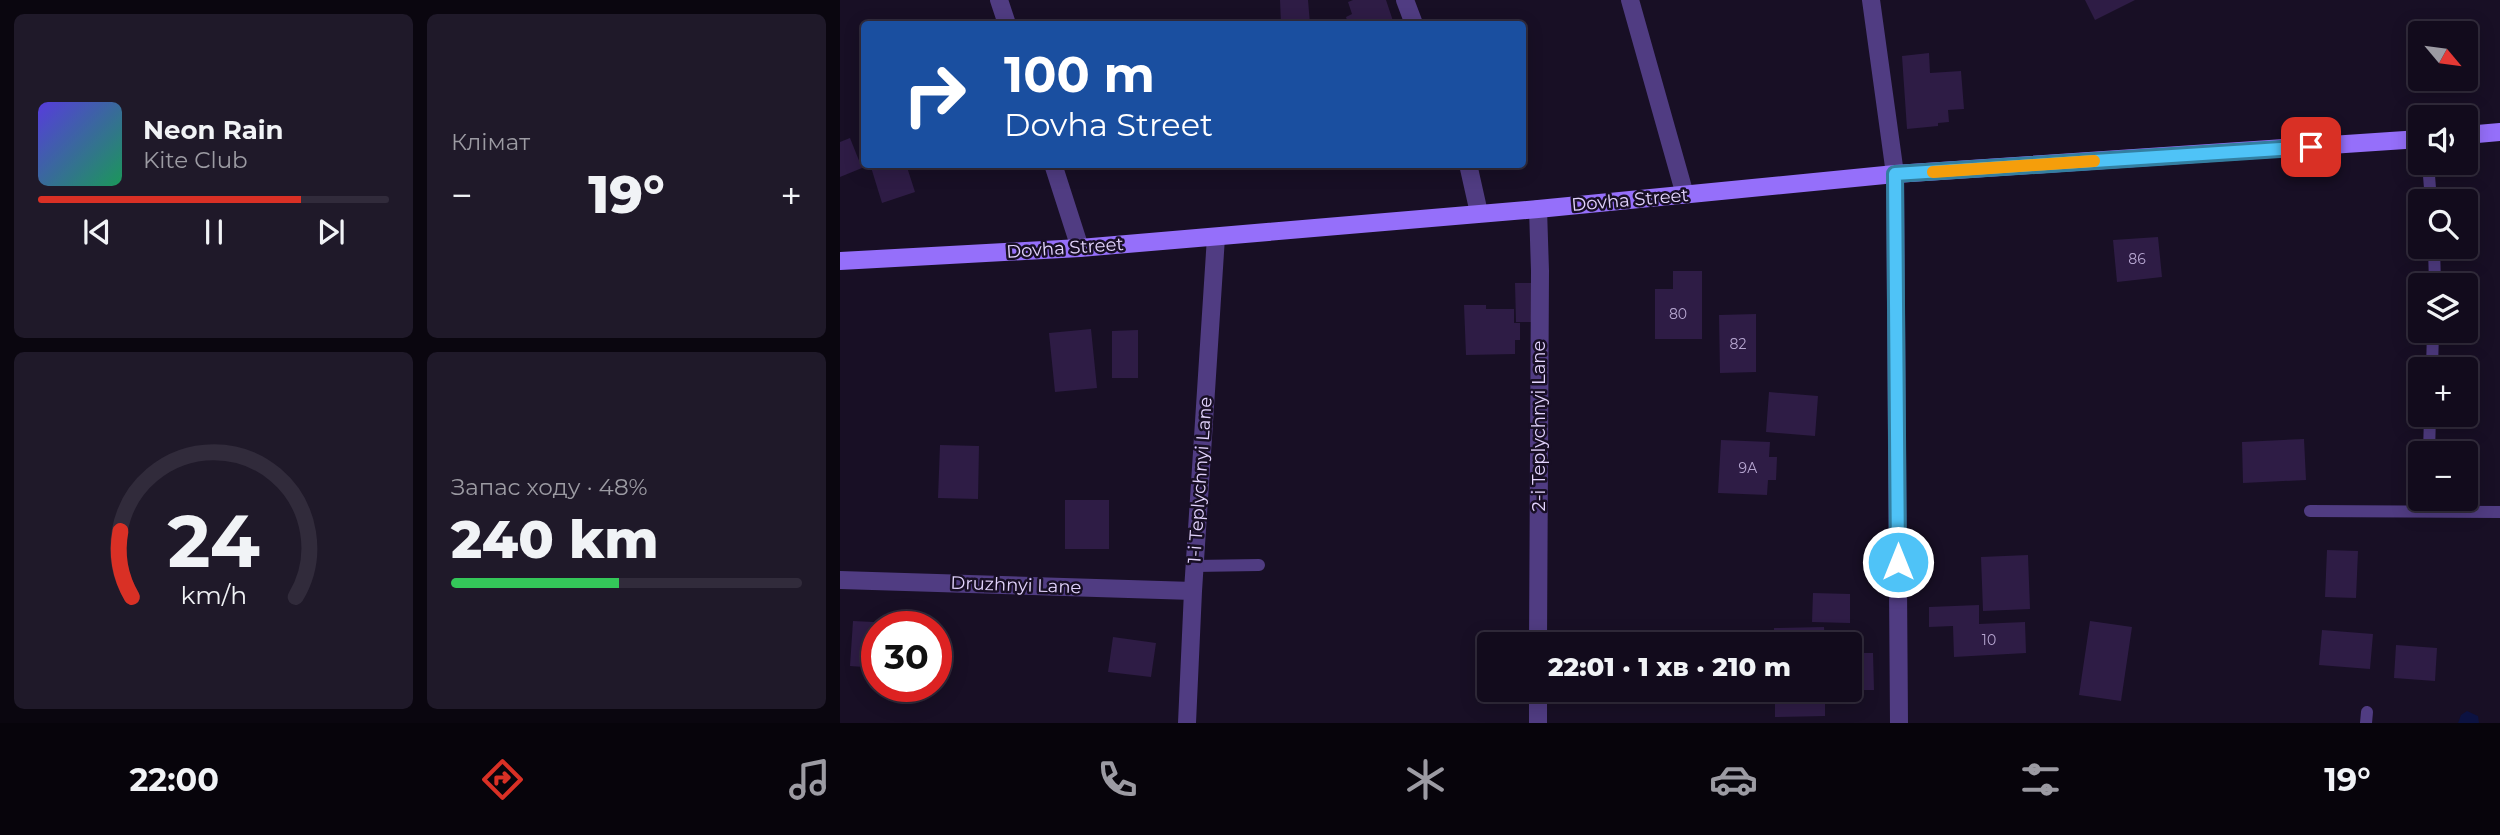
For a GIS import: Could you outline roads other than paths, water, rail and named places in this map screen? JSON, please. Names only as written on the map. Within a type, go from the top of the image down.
[{"type":"street","points":[[999,0],[1006,21]]},
{"type":"street","points":[[1405,0],[1413,21]]},
{"type":"street","points":[[1630,0],[1685,195]]},
{"type":"street","points":[[1871,0],[1895,174],[1899,723]]},
{"type":"street","points":[[2478,134],[2500,132]]},
{"type":"street","name":"Dovha Street","points":[[840,261],[1080,248],[1538,209],[1895,174],[2408,140]]},
{"type":"street","points":[[1054,168],[1080,248]]},
{"type":"street","points":[[1469,168],[1479,213]]},
{"type":"street","name":"2-i Teplychnyi Lane","points":[[1538,209],[1538,632]]},
{"type":"street","name":"1-i Teplychnyi Lane","points":[[1187,723],[1194,566],[1216,237]]},
{"type":"street","name":"Druzhnyi Lane","points":[[840,580],[1193,591]]},
{"type":"street","points":[[1538,702],[1538,723]]},
{"type":"lane","points":[[2310,511],[2408,506]]},
{"type":"lane","points":[[2478,510],[2500,512]]},
{"type":"lane","points":[[1194,566],[1259,565]]}]
